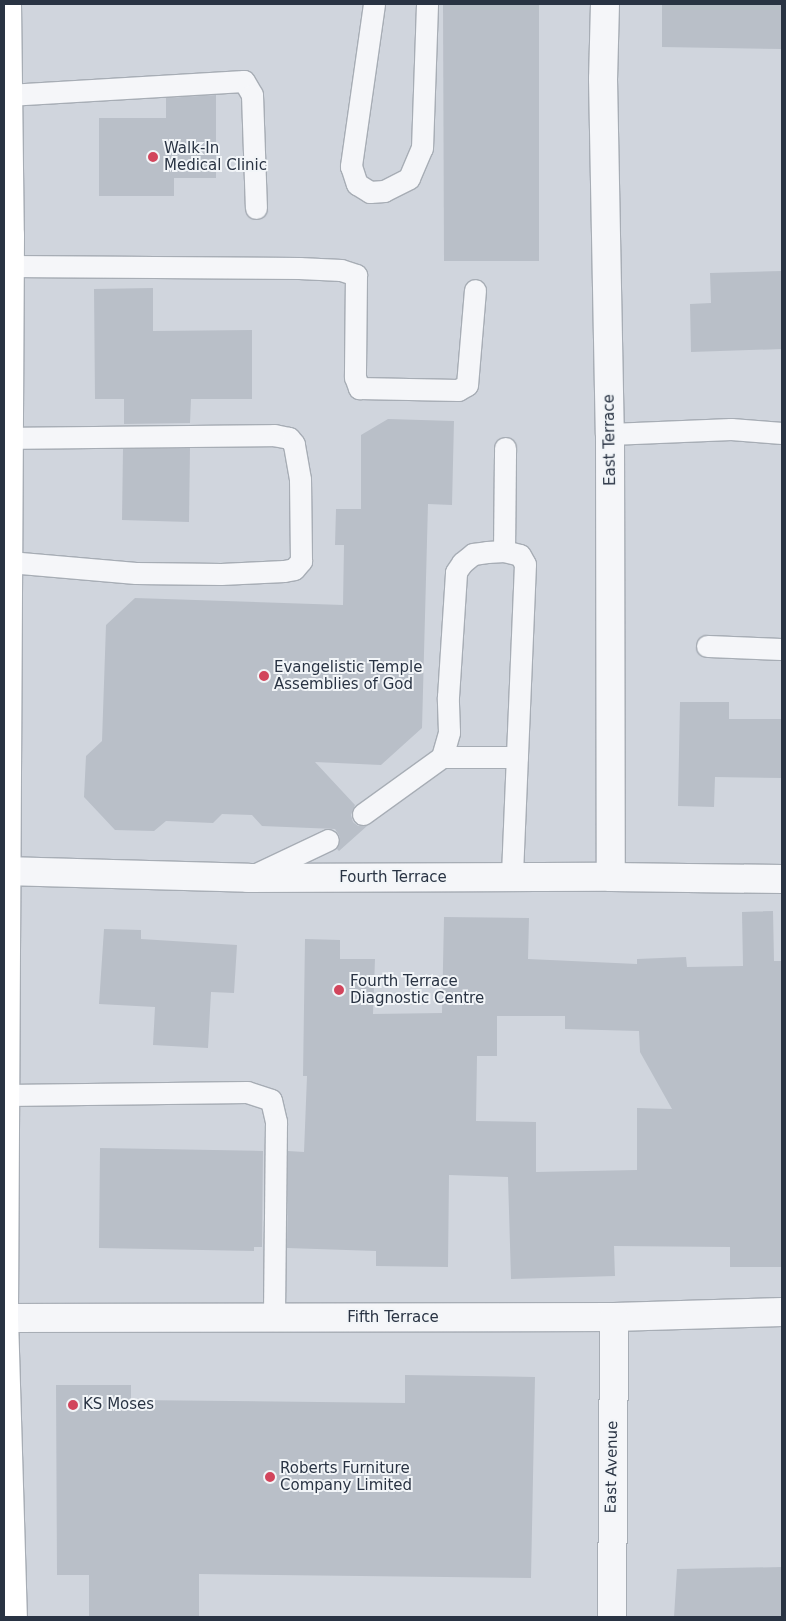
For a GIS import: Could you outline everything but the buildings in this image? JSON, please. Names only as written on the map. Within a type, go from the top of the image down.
[{"type":"street","points":[[8,4],[10,266],[4,1318],[13,1617]]},
{"type":"street","name":"East Terrace","points":[[605,4],[603,79],[610,434],[611,877]]},
{"type":"street","name":"Fourth Terrace","points":[[6,871],[248,878],[611,877],[782,879]]},
{"type":"street","name":"Fifth Terrace","points":[[4,1318],[614,1318],[782,1312]]},
{"type":"street","name":"East Avenue","points":[[612,1617],[614,1318]]},
{"type":"lane","points":[[374,4],[350,166],[357,184],[370,192],[384,191],[409,178],[422,148],[427,4]]},
{"type":"lane","points":[[8,96],[244,81],[252,95],[256,208]]},
{"type":"lane","points":[[10,266],[300,268],[341,270],[356,275],[355,377],[359,388],[458,390],[467,385],[475,290]]},
{"type":"lane","points":[[610,434],[730,429],[782,433]]},
{"type":"lane","points":[[9,438],[274,435],[289,438],[294,444],[300,479],[301,561],[294,569],[284,571],[221,574],[136,573],[9,562]]},
{"type":"lane","points":[[504,551],[505,448]]},
{"type":"lane","points":[[442,756],[449,732],[448,697],[456,572],[462,563],[473,554],[504,551],[520,555],[525,564],[512,878]]},
{"type":"lane","points":[[707,646],[782,649]]},
{"type":"lane","points":[[363,814],[442,756],[517,757]]},
{"type":"lane","points":[[248,878],[328,840]]},
{"type":"lane","points":[[6,1095],[247,1092],[271,1100],[276,1122],[274,1318]]},
{"type":"shaded area","points":[[4,4],[782,4],[782,1617],[4,1617]]},
{"type":"place","name":"Walk-In Medical Clinic","points":[[153,157]]},
{"type":"place","name":"Evangelistic Temple Assemblies of God","points":[[264,676]]},
{"type":"place","name":"Fourth Terrace Diagnostic Centre","points":[[339,990]]},
{"type":"place","name":"KS Moses","points":[[73,1405]]},
{"type":"place","name":"Roberts Furniture Company Limited","points":[[270,1477]]}]
